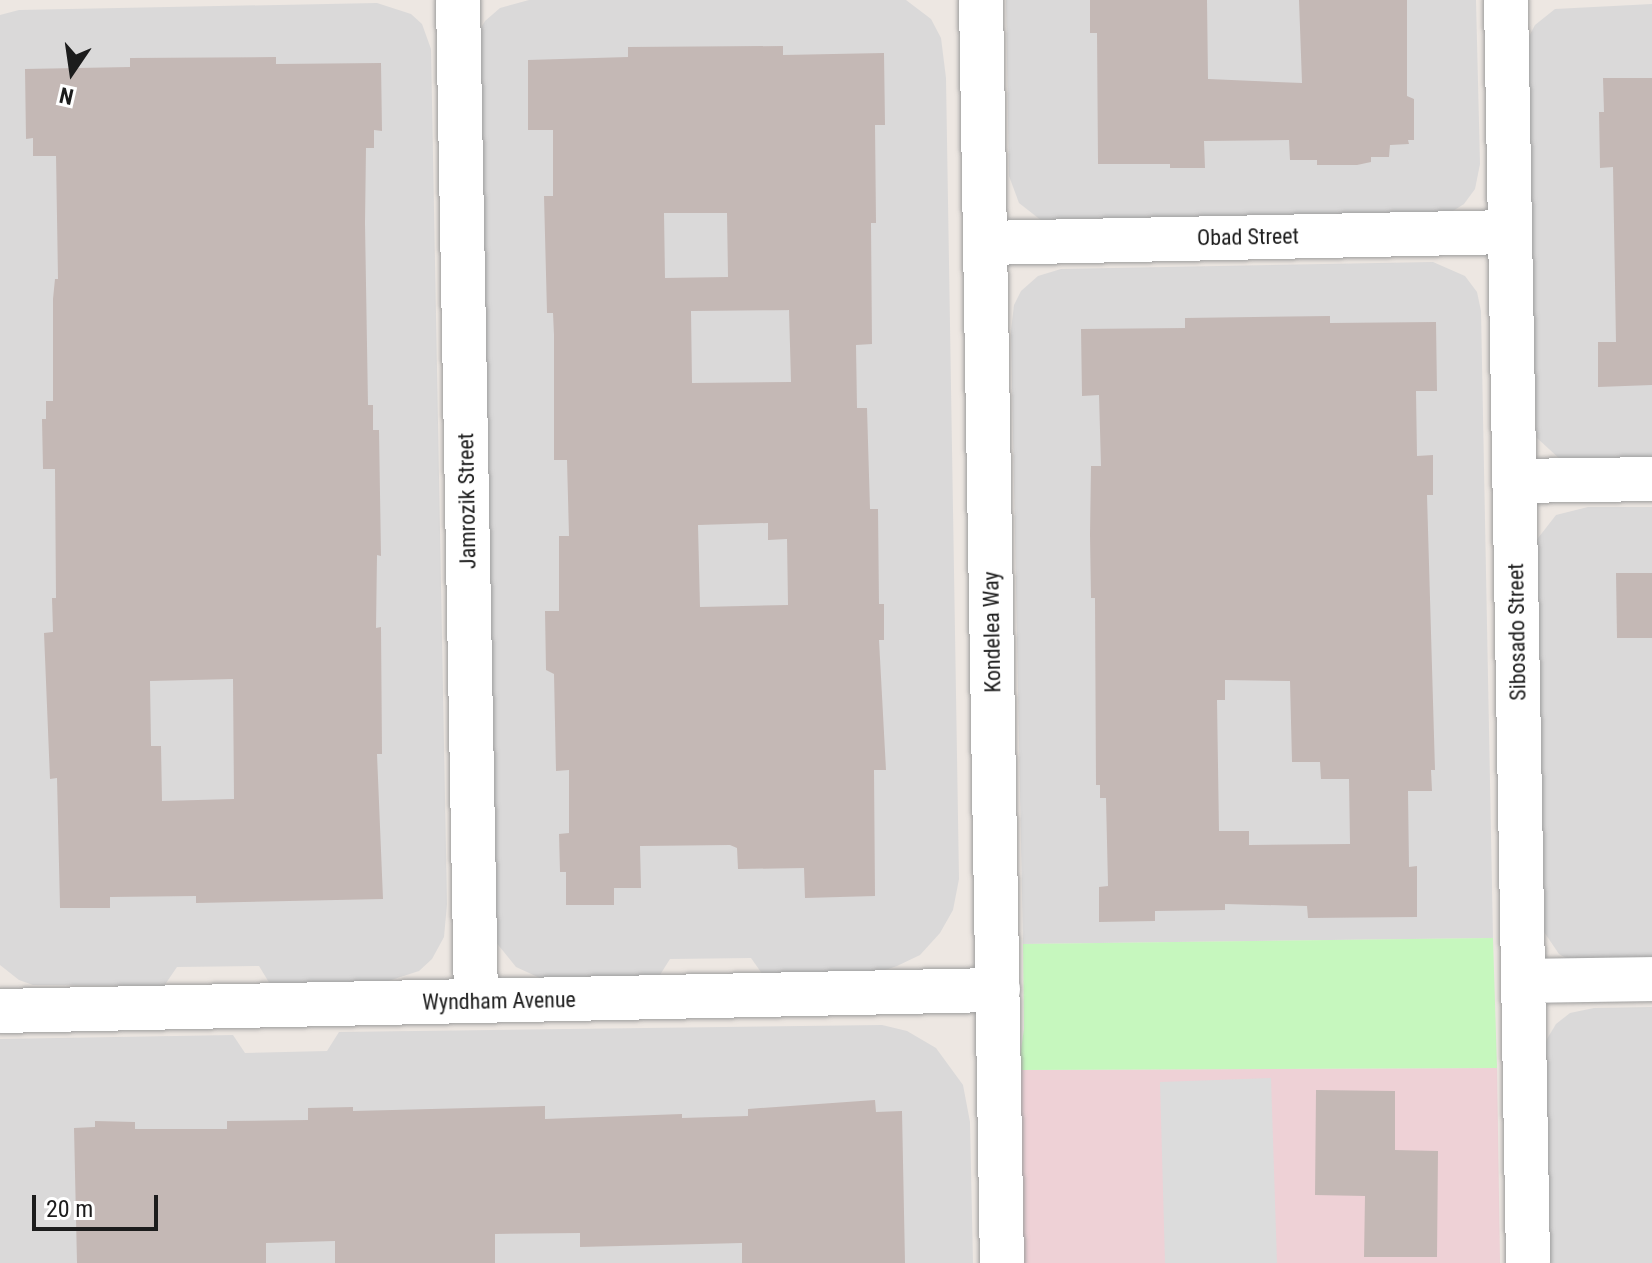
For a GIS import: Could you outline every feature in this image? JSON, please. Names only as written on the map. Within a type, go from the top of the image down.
[{"type":"street","name":"Jamrozik Street","points":[[458,0],[476,1001]]},
{"type":"street","name":"Kondelea Way","points":[[981,0],[1002,1263]]},
{"type":"street","name":"Sibosado Street","points":[[1506,0],[1528,1263]]},
{"type":"street","name":"Obad Street","points":[[985,243],[1510,232]]},
{"type":"street","points":[[1514,481],[1652,479]]},
{"type":"street","points":[[1524,981],[1652,979]]},
{"type":"street","name":"Wyndham Avenue","points":[[0,1011],[998,990]]},
{"type":"shaded area","points":[[529,0],[906,0],[931,19],[941,38],[946,78],[959,879],[953,910],[940,933],[920,955],[897,966],[882,971],[763,975],[751,958],[670,959],[658,978],[540,978],[516,967],[495,941],[477,35],[485,21],[500,8]]},
{"type":"shaded area","points":[[1006,0],[1476,0],[1480,164],[1475,189],[1464,204],[1448,214],[1042,221],[1019,203],[1009,176]]},
{"type":"shaded area","points":[[377,3],[411,14],[422,24],[431,49],[447,904],[444,937],[432,959],[419,971],[385,982],[270,984],[259,966],[177,967],[164,986],[33,985],[19,980],[0,965],[0,15],[19,10]]},
{"type":"shaded area","points":[[1652,4],[1652,463],[1563,462],[1536,437],[1526,42],[1535,25],[1555,9]]},
{"type":"shaded area","points":[[1433,262],[1465,276],[1477,292],[1481,311],[1493,938],[1023,944],[1011,331],[1014,305],[1021,291],[1038,276],[1061,269]]},
{"type":"shaded area","points":[[1588,507],[1652,507],[1652,963],[1573,962],[1559,954],[1540,926],[1535,542],[1556,515]]},
{"type":"shaded area","points":[[1652,1007],[1652,1263],[1546,1263],[1543,1053],[1547,1039],[1556,1024],[1570,1013],[1594,1008]]},
{"type":"shaded area","points":[[882,1025],[907,1031],[936,1048],[963,1085],[970,1122],[973,1263],[0,1263],[0,1039],[233,1035],[245,1053],[327,1051],[339,1032]]},
{"type":"shaded area","points":[[1497,1068],[1500,1263],[1023,1263],[1018,1070]]},
{"type":"shaded area","points":[[1271,1078],[1277,1263],[1165,1263],[1160,1082]]},
{"type":"green space","points":[[1493,938],[1497,1068],[1018,1070],[1024,1029],[1023,944]]},
{"type":"building","points":[[1090,0],[1207,0],[1208,79],[1302,83],[1299,0],[1407,0],[1407,96],[1414,99],[1414,140],[1408,140],[1409,144],[1390,145],[1389,157],[1371,157],[1371,162],[1357,165],[1317,165],[1317,160],[1290,160],[1289,140],[1204,141],[1205,168],[1170,168],[1170,164],[1098,164],[1097,33],[1090,33]]},
{"type":"building","points":[[783,46],[783,55],[884,53],[885,125],[875,125],[876,223],[871,223],[872,344],[856,345],[857,408],[867,408],[870,509],[878,509],[879,604],[884,604],[884,640],[879,640],[886,770],[874,770],[875,896],[805,898],[804,868],[738,869],[737,848],[730,845],[640,846],[641,888],[614,888],[614,905],[566,905],[566,872],[560,872],[559,834],[569,833],[569,770],[556,771],[554,674],[546,670],[545,611],[559,611],[559,536],[569,536],[567,460],[554,460],[553,313],[547,313],[544,196],[553,196],[553,130],[528,130],[528,60],[628,57],[628,47]],"holes":[[[664,213],[727,213],[728,277],[665,278]],[[789,310],[791,382],[692,383],[691,311]],[[768,523],[768,540],[787,539],[788,605],[700,607],[698,525]]]},
{"type":"building","points":[[276,57],[276,64],[381,63],[382,131],[374,130],[374,148],[366,148],[365,223],[368,405],[373,405],[373,430],[379,430],[381,556],[377,555],[376,628],[381,627],[382,754],[377,754],[383,899],[196,903],[196,896],[110,897],[110,908],[60,908],[57,778],[50,779],[44,633],[53,632],[52,598],[56,598],[55,469],[43,469],[42,419],[46,419],[46,401],[53,401],[53,299],[55,279],[58,279],[56,156],[33,156],[33,138],[26,139],[25,69],[130,67],[130,58]],"holes":[[[233,679],[234,799],[162,801],[161,746],[151,746],[150,681]]]},
{"type":"building","points":[[1603,78],[1652,78],[1652,385],[1598,387],[1598,342],[1616,342],[1613,167],[1600,168],[1599,112],[1604,112]]},
{"type":"building","points":[[1330,316],[1330,323],[1436,322],[1437,391],[1416,391],[1417,456],[1433,455],[1433,495],[1427,495],[1435,770],[1431,770],[1432,791],[1408,791],[1409,867],[1417,866],[1417,917],[1308,918],[1307,906],[1225,904],[1225,910],[1155,911],[1155,921],[1099,922],[1099,887],[1108,886],[1106,798],[1100,798],[1100,785],[1096,785],[1095,598],[1091,598],[1090,535],[1091,466],[1101,466],[1099,395],[1082,396],[1081,329],[1185,328],[1185,318]],"holes":[[[1225,680],[1290,681],[1292,762],[1320,762],[1321,779],[1349,779],[1350,844],[1249,845],[1249,831],[1219,831],[1217,700],[1225,700]]]},
{"type":"building","points":[[1616,573],[1652,573],[1652,638],[1617,638]]},
{"type":"building","points":[[1316,1090],[1395,1091],[1395,1150],[1438,1151],[1437,1257],[1364,1257],[1365,1196],[1315,1195]]},
{"type":"building","points":[[875,1100],[876,1112],[902,1111],[905,1263],[742,1263],[742,1243],[580,1247],[580,1233],[495,1234],[495,1263],[335,1263],[335,1241],[266,1243],[266,1263],[77,1263],[74,1128],[95,1127],[95,1121],[135,1122],[135,1129],[227,1129],[227,1121],[308,1120],[308,1108],[353,1107],[353,1111],[545,1106],[545,1119],[682,1114],[682,1118],[748,1116],[748,1109]]}]
